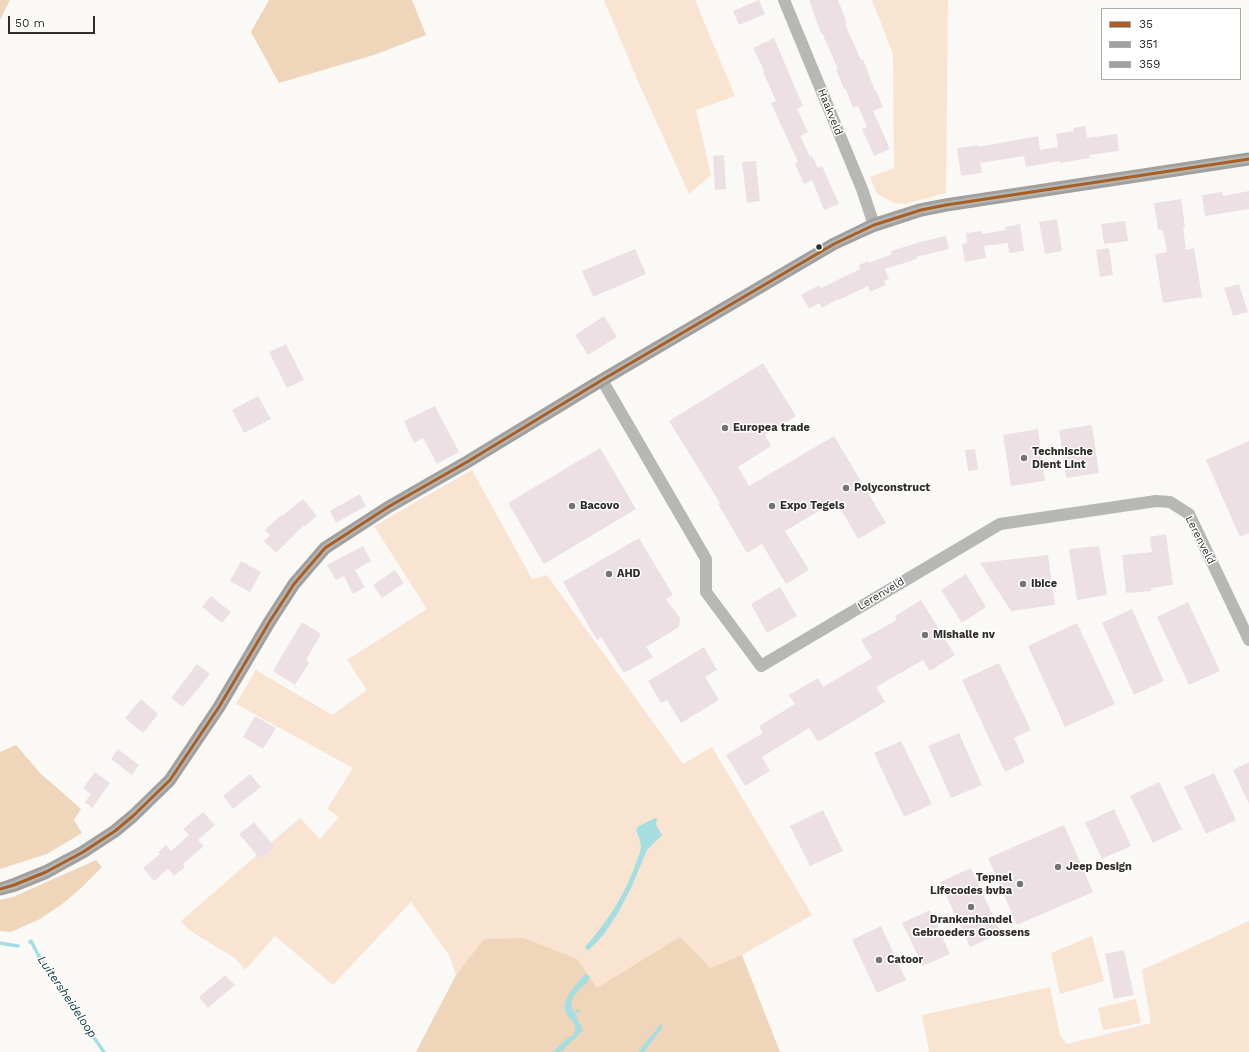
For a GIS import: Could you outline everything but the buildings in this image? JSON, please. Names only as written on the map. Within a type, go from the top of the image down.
[{"type":"street","name":"Haakveld","points":[[784,0],[862,189],[874,225]]},
{"type":"street","points":[[0,889],[46,872],[83,852],[133,816],[170,780],[219,707],[270,621],[294,584],[325,548],[388,507],[467,462],[602,380],[834,244],[874,225],[921,210],[1249,159]]},
{"type":"street","name":"Lerenveld","points":[[602,380],[706,559],[706,592],[761,666],[1000,524],[1156,501],[1170,502],[1189,514],[1249,640]]},
{"type":"shaded area","points":[[0,0],[10,0],[0,20]]},
{"type":"shaded area","points":[[269,0],[412,0],[426,35],[374,55],[279,83],[251,32]]},
{"type":"shaded area","points":[[604,0],[695,0],[735,96],[696,110],[711,175],[689,194],[637,79]]},
{"type":"shaded area","points":[[872,0],[948,0],[946,193],[905,204],[894,203],[876,192],[870,177],[894,168],[893,54]]},
{"type":"shaded area","points":[[472,470],[532,579],[547,575],[683,764],[712,747],[812,915],[742,955],[710,968],[775,1052],[564,1052],[484,940],[456,975],[449,955],[411,902],[333,985],[275,936],[245,970],[236,959],[189,930],[181,921],[257,855],[260,859],[275,847],[271,843],[300,818],[320,839],[339,817],[327,809],[353,768],[236,704],[256,670],[332,715],[367,690],[347,660],[427,609],[374,526]]},
{"type":"shaded area","points":[[16,745],[40,773],[81,809],[74,820],[82,833],[47,854],[0,869],[0,752]]},
{"type":"shaded area","points":[[96,860],[102,867],[79,890],[61,905],[40,919],[11,932],[0,931],[0,900],[13,897]]},
{"type":"shaded area","points":[[1249,921],[1249,1052],[929,1052],[922,1015],[1050,987],[1060,1035],[1067,1044],[1151,1023],[1142,970]]},
{"type":"shaded area","points":[[1092,936],[1104,981],[1060,994],[1051,953]]},
{"type":"shaded area","points":[[680,937],[710,968],[742,955],[780,1052],[416,1052],[456,975],[484,939],[524,938],[577,959],[597,988]]},
{"type":"shaded area","points":[[1136,999],[1141,1023],[1103,1030],[1098,1008]]},
{"type":"water","points":[[655,818],[657,819],[656,825],[662,835],[647,850],[631,888],[618,913],[604,934],[590,949],[587,950],[585,947],[616,906],[633,872],[641,847],[640,839],[636,830],[639,826]]},
{"type":"water","points":[[585,974],[590,976],[587,983],[577,992],[571,1003],[574,1013],[578,1009],[580,1011],[575,1014],[583,1030],[561,1052],[553,1052],[570,1036],[572,1037],[575,1031],[575,1025],[566,1012],[564,1006],[571,991]]},
{"type":"water","points":[[661,1024],[662,1028],[644,1052],[639,1052],[641,1048]]},
{"type":"waterway","name":"Luitersheideloop","points":[[30,942],[31,941],[44,966],[104,1052]]},
{"type":"waterway","name":"Luitersheideloop","points":[[0,943],[18,946]]},
{"type":"transit line","name":"359","points":[[0,884],[44,867],[80,848],[112,827],[130,812],[166,777],[215,704],[266,618],[290,581],[322,544],[386,503],[831,240],[872,220],[919,205],[1248,154]]},
{"type":"transit line","name":"35","points":[[0,889],[46,872],[83,852],[115,831],[133,816],[170,780],[219,707],[270,621],[294,584],[325,548],[388,507],[467,462],[602,380],[834,244],[874,225],[921,210],[1249,159]]},
{"type":"transit line","name":"351","points":[[1,894],[16,890],[48,877],[86,856],[118,835],[136,820],[173,784],[223,710],[274,624],[298,587],[328,552],[391,511],[470,466],[605,384],[836,248],[876,230],[922,215],[1249,164]]},
{"type":"place","name":"Europea trade","points":[[725,428]]},
{"type":"place","name":"Technische Dient Lint","points":[[1024,458]]},
{"type":"place","name":"Polyconstruct","points":[[846,488]]},
{"type":"place","name":"Bacovo","points":[[572,506]]},
{"type":"place","name":"Expo Tegels","points":[[772,506]]},
{"type":"place","name":"AHD","points":[[609,574]]},
{"type":"place","name":"Ibice","points":[[1023,584]]},
{"type":"place","name":"Mishalle nv","points":[[925,635]]},
{"type":"place","name":"Jeep Design","points":[[1058,867]]},
{"type":"place","name":"Tepnel Lifecodes bvba","points":[[1020,884]]},
{"type":"place","name":"Drankenhandel Gebroeders Goossens","points":[[971,907]]},
{"type":"place","name":"Catoor","points":[[879,960]]}]
